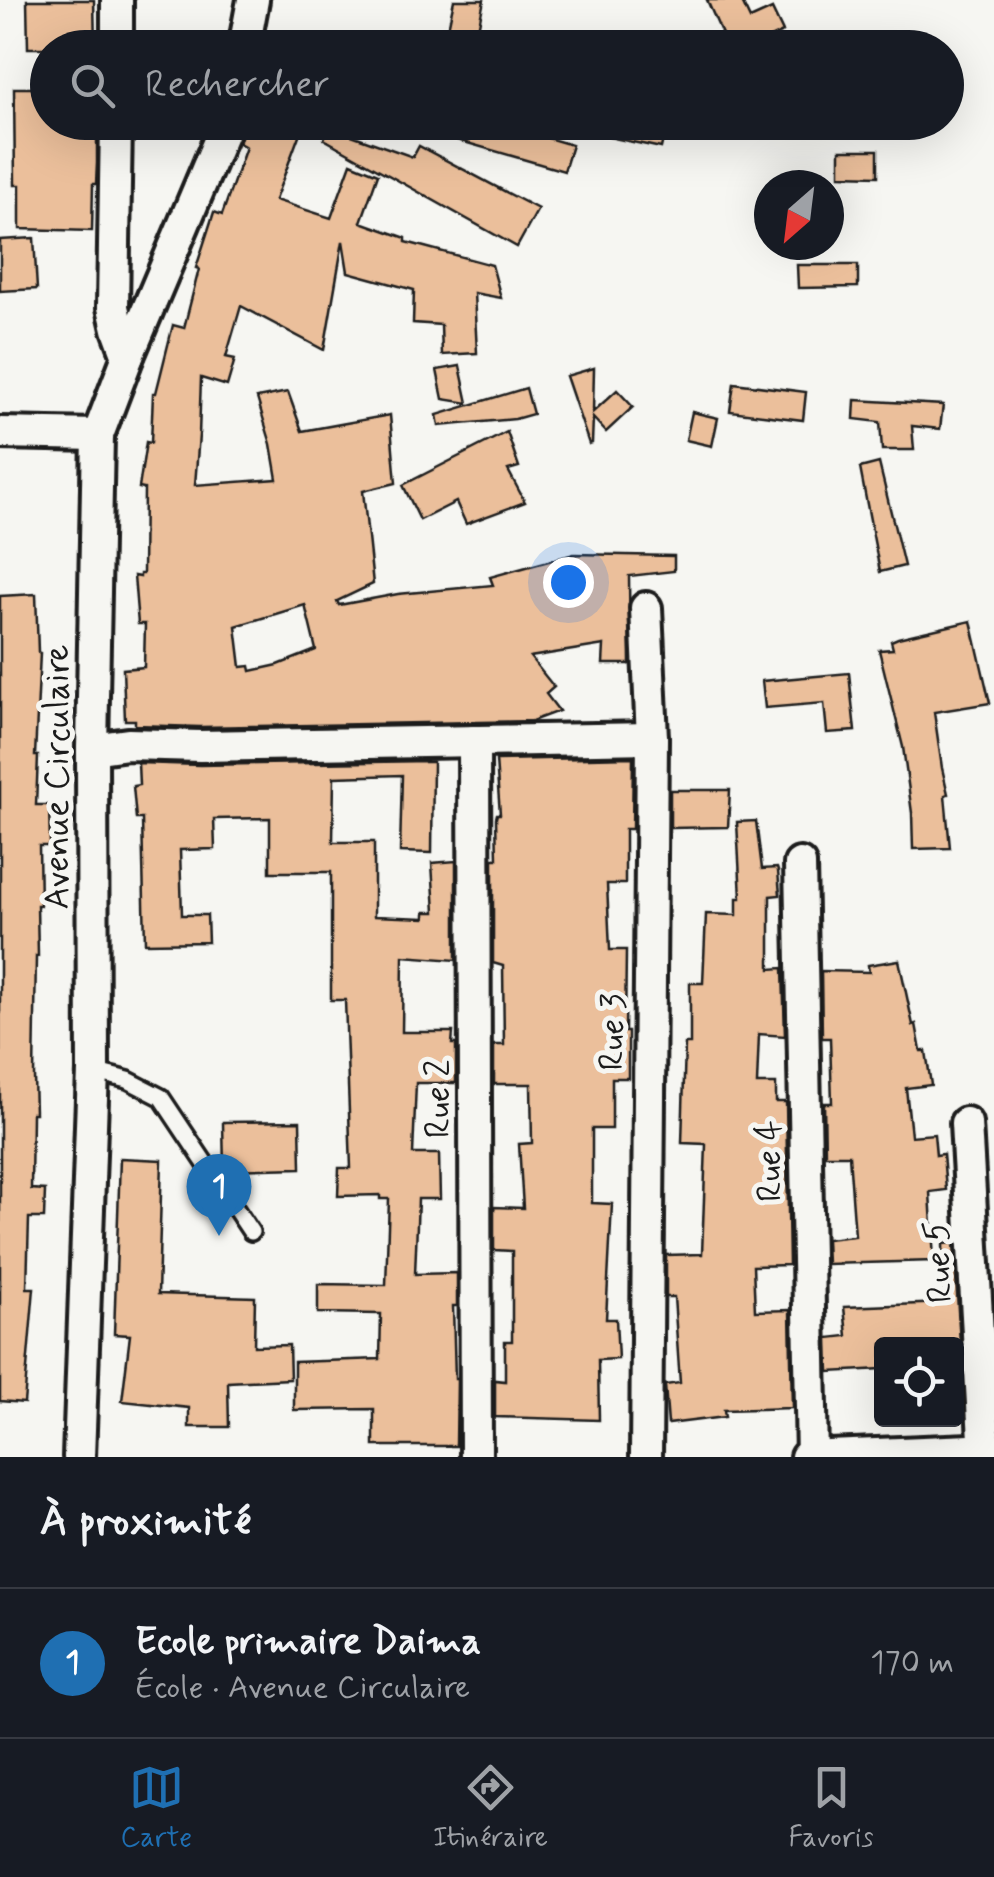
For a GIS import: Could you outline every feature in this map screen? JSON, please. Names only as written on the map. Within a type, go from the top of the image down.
[{"type":"street","points":[[116,30],[117,0]]},
{"type":"street","points":[[247,30],[253,0]]},
{"type":"street","points":[[116,140],[113,307],[128,356]]},
{"type":"street","name":"Avenue Circulaire","points":[[78,1457],[92,1071],[92,749],[98,435],[219,140]]},
{"type":"street","points":[[0,432],[98,435]]},
{"type":"street","name":"Rue 3","points":[[646,608],[652,738],[646,1457]]},
{"type":"street","points":[[92,749],[128,744],[652,738]]},
{"type":"street","name":"Rue 2","points":[[474,741],[476,1457]]},
{"type":"street","name":"Rue 4","points":[[800,864],[810,1457]]},
{"type":"street","name":"Rue 5","points":[[966,1123],[988,1452]]},
{"type":"street","points":[[810,1457],[988,1452]]},
{"type":"lane","points":[[92,1071],[128,1080],[161,1097],[251,1232]]},
{"type":"building","points":[[27,0],[94,0],[95,30],[30,30],[28,48]]},
{"type":"building","points":[[454,0],[484,0],[478,30],[448,30]]},
{"type":"building","points":[[707,0],[741,0],[750,19],[772,9],[782,30],[720,30]]},
{"type":"building","points":[[14,88],[30,88],[30,140],[97,140],[92,231],[20,229],[20,185],[15,185]]},
{"type":"building","points":[[240,140],[297,140],[275,200],[331,218],[351,163],[378,174],[361,222],[406,238],[406,242],[492,265],[501,298],[474,293],[477,353],[442,355],[441,325],[413,323],[414,290],[348,272],[343,241],[324,350],[241,306],[226,357],[235,359],[227,386],[201,378],[195,485],[277,479],[257,398],[288,392],[302,431],[390,415],[396,483],[363,491],[373,584],[337,601],[339,605],[398,594],[493,585],[490,577],[574,554],[674,556],[674,571],[629,576],[630,664],[603,664],[604,645],[530,657],[554,687],[546,694],[559,711],[532,721],[200,727],[135,725],[135,720],[125,720],[123,669],[144,667],[145,624],[138,624],[134,576],[143,574],[144,489],[139,488],[146,442],[151,443],[153,393],[173,325],[184,328],[199,269],[196,268],[214,212],[222,215],[246,147]],"holes":[[[305,605],[316,650],[251,671],[250,666],[241,667],[236,626]]]},
{"type":"building","points":[[326,140],[365,140],[413,157],[419,146],[538,209],[517,247]]},
{"type":"building","points":[[457,140],[555,140],[572,145],[564,171]]},
{"type":"building","points":[[623,140],[663,140],[661,148]]},
{"type":"building","points":[[840,150],[878,150],[878,176],[844,175],[844,170],[840,170]]},
{"type":"building","points":[[34,238],[37,289],[0,291],[0,240]]},
{"type":"building","points":[[797,265],[858,265],[858,287],[798,288]]},
{"type":"building","points":[[460,366],[468,403],[443,399],[437,370]]},
{"type":"building","points":[[594,368],[593,412],[617,390],[633,407],[606,432],[593,418],[589,444],[566,376]]},
{"type":"building","points":[[734,383],[806,392],[803,420],[730,411]]},
{"type":"building","points":[[526,388],[533,414],[439,426],[437,415]]},
{"type":"building","points":[[855,400],[943,405],[940,429],[912,426],[914,450],[882,450],[880,422],[854,419]]},
{"type":"building","points":[[692,412],[718,418],[712,446],[686,440]]},
{"type":"building","points":[[507,432],[519,467],[508,470],[525,502],[466,524],[456,502],[420,520],[403,485]]},
{"type":"building","points":[[879,463],[904,566],[880,572],[860,468]]},
{"type":"building","points":[[36,594],[40,653],[36,805],[49,805],[50,846],[39,846],[31,1189],[45,1190],[44,1218],[29,1218],[27,1288],[34,1288],[24,1403],[0,1401],[0,596]]},
{"type":"building","points":[[971,621],[990,703],[934,712],[948,794],[945,795],[950,848],[913,849],[903,747],[879,650],[893,649],[891,641],[898,638]]},
{"type":"building","points":[[849,673],[855,731],[827,733],[824,703],[765,708],[762,681]]},
{"type":"building","points":[[633,757],[632,829],[625,829],[625,884],[607,884],[610,950],[626,950],[628,1078],[612,1078],[612,1129],[592,1129],[592,1203],[612,1204],[606,1319],[616,1319],[618,1359],[598,1360],[599,1420],[495,1417],[495,1380],[505,1381],[505,1341],[512,1341],[512,1251],[494,1250],[494,1207],[523,1208],[519,1144],[532,1143],[531,1084],[494,1084],[494,1045],[504,1045],[503,966],[493,963],[493,859],[497,859],[496,818],[500,814],[496,760]]},
{"type":"building","points":[[428,761],[424,762],[433,762],[432,853],[400,852],[402,775],[334,777],[333,842],[374,842],[374,916],[425,918],[425,912],[435,912],[432,863],[456,861],[456,960],[403,956],[402,1032],[453,1032],[452,1044],[456,1044],[456,1083],[416,1083],[413,1154],[439,1154],[440,1199],[418,1199],[415,1274],[457,1273],[457,1306],[453,1306],[456,1446],[374,1446],[374,1409],[294,1410],[294,1362],[380,1359],[381,1314],[318,1313],[318,1284],[386,1285],[389,1199],[380,1199],[380,1195],[338,1196],[339,1168],[351,1168],[345,1000],[331,1000],[331,872],[270,872],[270,818],[214,819],[215,849],[180,850],[182,915],[207,915],[208,942],[145,943],[142,819],[136,819],[133,786],[139,785],[138,763]]},
{"type":"building","points":[[670,790],[730,790],[728,827],[670,828]]},
{"type":"building","points":[[756,821],[762,869],[778,871],[780,895],[770,896],[770,969],[783,968],[785,1036],[759,1034],[757,1084],[776,1084],[776,1102],[786,1102],[789,1265],[753,1266],[755,1311],[790,1310],[792,1408],[724,1410],[725,1417],[668,1424],[665,1385],[680,1383],[674,1297],[666,1297],[666,1255],[702,1254],[706,1144],[682,1143],[685,1044],[690,1044],[690,983],[703,983],[706,914],[737,915],[737,898],[741,898],[737,822]]},
{"type":"building","points":[[899,960],[913,1025],[916,1024],[921,1051],[926,1051],[931,1085],[906,1088],[911,1136],[934,1134],[936,1155],[943,1154],[946,1190],[930,1192],[934,1261],[827,1264],[826,1239],[855,1236],[849,1155],[825,1155],[824,1103],[832,1103],[830,1038],[822,1038],[821,971],[869,972],[868,965]]},
{"type":"building","points":[[300,1121],[301,1168],[224,1170],[223,1122]]},
{"type":"building","points":[[120,1158],[162,1160],[158,1294],[255,1297],[254,1346],[289,1345],[290,1379],[228,1382],[229,1427],[189,1427],[189,1408],[122,1401],[130,1335],[114,1334]]},
{"type":"building","points":[[954,1243],[960,1337],[874,1337],[874,1369],[829,1372],[828,1338],[847,1336],[844,1307],[945,1303],[943,1244]]},
{"type":"place","name":"Ecole primaire Daima","points":[[219,1236]]}]
